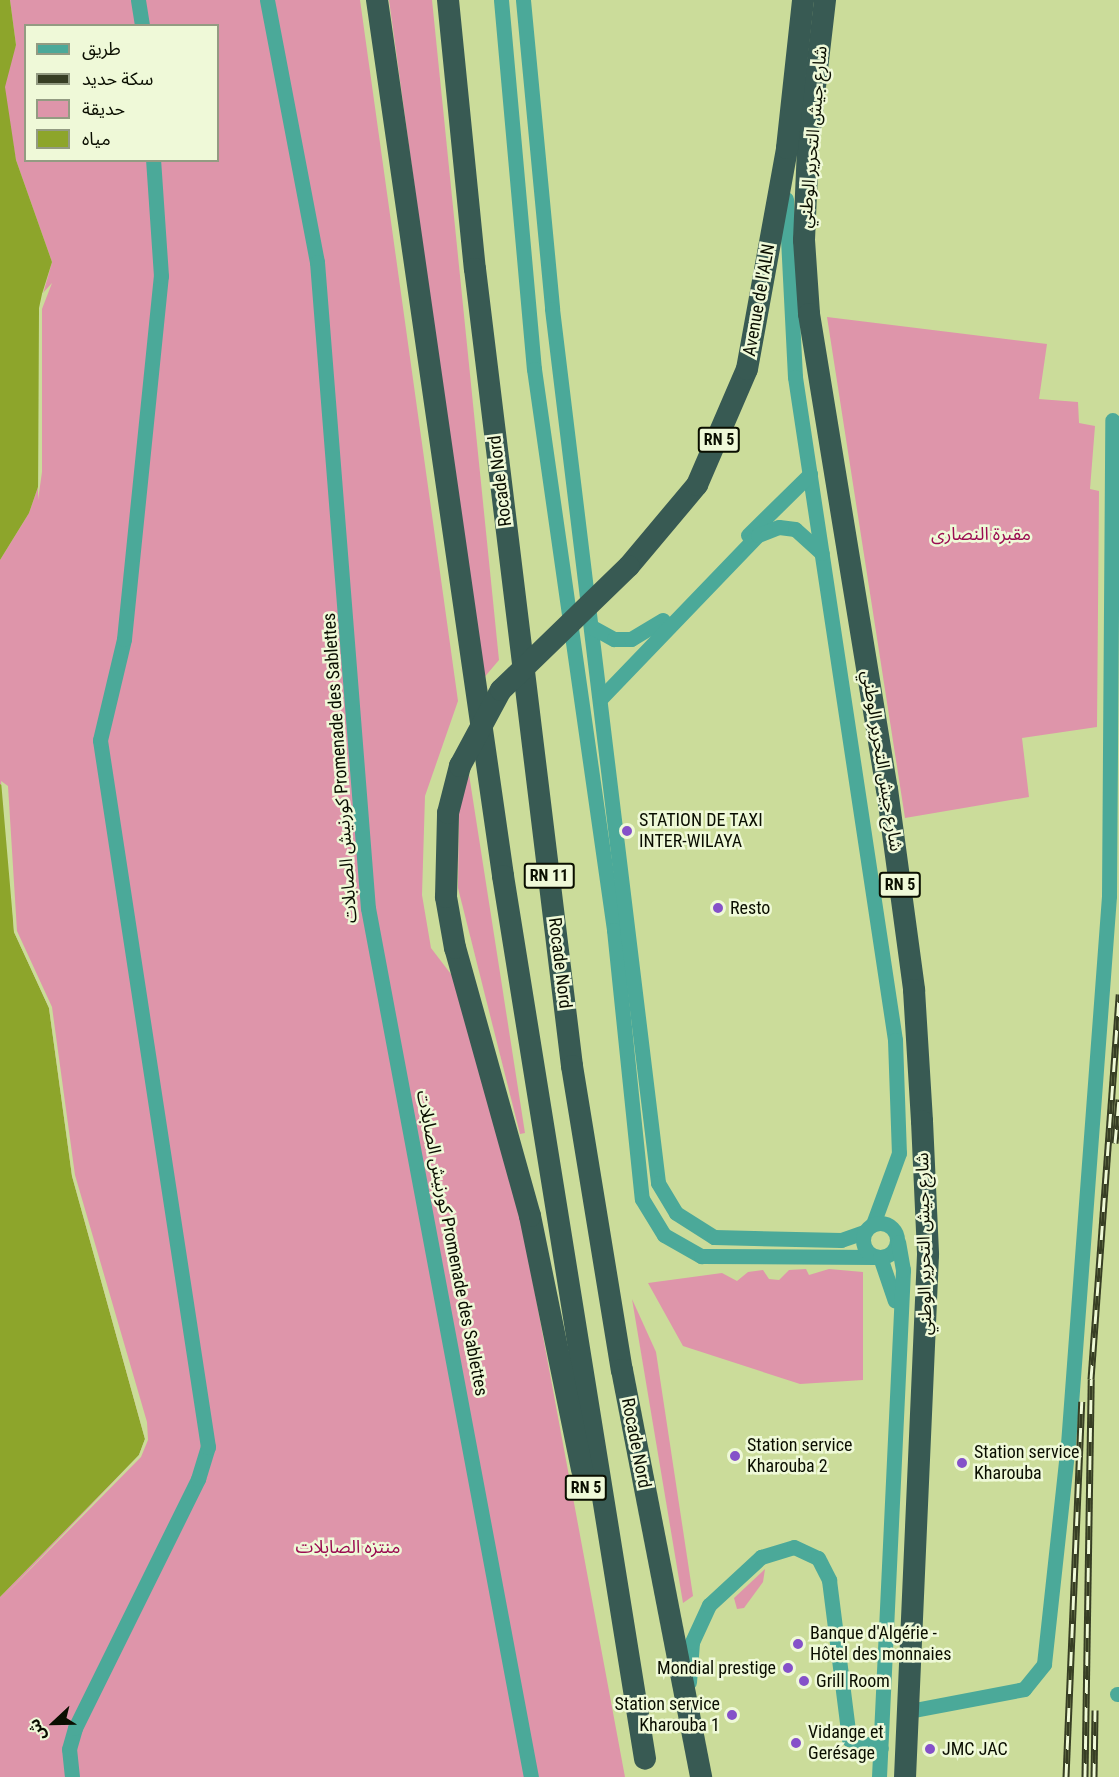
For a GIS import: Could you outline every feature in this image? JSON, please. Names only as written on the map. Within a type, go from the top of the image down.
[{"type":"highway","name":"RN 11","points":[[377,0],[502,876],[647,1768]]},
{"type":"highway","name":"Rocade Nord","points":[[448,0],[475,269],[572,1066],[622,1370],[702,1777]]},
{"type":"highway","name":"Avenue de l'ALN","points":[[647,1768],[530,1216],[455,948],[446,897],[448,813],[460,766],[501,690],[629,566],[697,485],[728,419],[747,369],[787,148],[803,0]]},
{"type":"highway","name":"شارع جيش التحرير الوطني","points":[[825,0],[807,160],[804,240],[809,314],[888,801],[914,990],[922,1121],[928,1255],[905,1777]]},
{"type":"street","points":[[138,0],[142,24]]},
{"type":"street","name":"كورنيش الصابلات Promenade des Sablettes","points":[[267,0],[317,262],[368,908],[531,1777]]},
{"type":"street","points":[[501,0],[533,358],[614,930],[642,1199],[664,1235],[701,1256],[878,1257],[894,1251],[898,1242]]},
{"type":"street","points":[[523,0],[550,297],[663,1195],[691,1227],[724,1240],[841,1240],[869,1228],[891,1226],[898,1242],[903,1270],[897,1318],[879,1777]]},
{"type":"street","points":[[787,148],[788,291],[810,474],[895,1040],[899,1153],[869,1228],[864,1247],[878,1257],[890,1277],[897,1318]]},
{"type":"street","points":[[72,1777],[69,1749],[75,1728],[198,1479],[208,1447],[100,740],[124,639],[161,276],[153,162]]},
{"type":"street","points":[[909,1711],[1024,1689],[1044,1664],[1068,1444],[1109,896],[1112,420]]},
{"type":"street","points":[[592,627],[623,640],[654,629],[810,474]]},
{"type":"street","points":[[602,698],[758,535],[779,527],[795,529],[822,553]]},
{"type":"street","points":[[695,1745],[689,1679],[692,1642],[703,1614],[761,1557],[794,1547],[818,1558],[829,1580],[849,1739],[881,1748]]},
{"type":"green space","name":"منتزه الصابلات","points":[[10,0],[360,0],[458,701],[425,796],[422,895],[431,948],[457,982],[521,1218],[625,1777],[0,1777],[0,1597],[139,1455],[145,1439],[72,1176],[49,1008],[14,932],[5,787],[0,784],[0,560],[29,513],[39,484],[39,308],[52,262],[16,160],[5,98],[5,76],[16,45]]},
{"type":"green space","points":[[389,0],[432,0],[499,660],[482,680]]},
{"type":"green space","name":"مقبرة النصارى","points":[[827,317],[1047,344],[1039,399],[1078,402],[1079,423],[1095,426],[1090,489],[1099,491],[1097,727],[1022,738],[1029,797],[905,818]]},
{"type":"green space","points":[[468,768],[525,1133],[520,1134],[458,888],[459,806]]},
{"type":"green space","points":[[806,1269],[809,1275],[829,1269],[863,1272],[863,1380],[800,1384],[683,1346],[648,1283],[722,1273],[737,1281],[748,1272],[763,1270],[769,1279],[779,1280],[789,1270]]},
{"type":"green space","points":[[632,1299],[656,1352],[693,1596],[683,1603]]},
{"type":"green space","points":[[765,1569],[763,1582],[744,1608],[737,1609],[734,1598]]},
{"type":"water","points":[[0,0],[10,0],[16,45],[5,87],[16,160],[52,262],[42,294],[39,484],[29,513],[0,560]]},
{"type":"water","points":[[0,784],[5,787],[14,932],[49,1008],[72,1176],[145,1439],[139,1455],[0,1597]]},
{"type":"pier","points":[[52,283],[42,309],[42,472],[38,500],[39,308],[42,294]]},
{"type":"pier","points":[[1,781],[8,786],[17,931],[52,1007],[75,1175],[147,1422],[148,1440],[141,1457],[0,1600],[139,1455],[145,1439],[72,1176],[49,1008],[14,932]]},
{"type":"railway","points":[[1085,1777],[1091,1379],[1119,994]]},
{"type":"railway","points":[[1115,1143],[1119,1099]]},
{"type":"railway","points":[[1066,1777],[1082,1401]]},
{"type":"railway","points":[[1094,1777],[1095,1710]]},
{"type":"place","name":"STATION DE TAXI INTER-WILAYA","points":[[627,831]]},
{"type":"place","name":"Resto","points":[[718,908]]},
{"type":"place","name":"Station service Kharouba 2","points":[[735,1456]]},
{"type":"place","name":"Station service Kharouba","points":[[962,1463]]},
{"type":"place","name":"Banque d'Algérie - Hôtel des monnaies","points":[[798,1644]]},
{"type":"place","name":"Mondial prestige","points":[[788,1668]]},
{"type":"place","name":"Grill Room","points":[[804,1681]]},
{"type":"place","name":"Station service Kharouba 1","points":[[732,1715]]},
{"type":"place","name":"Vidange et Gerésage","points":[[796,1743]]},
{"type":"place","name":"JMC JAC","points":[[930,1749]]}]
